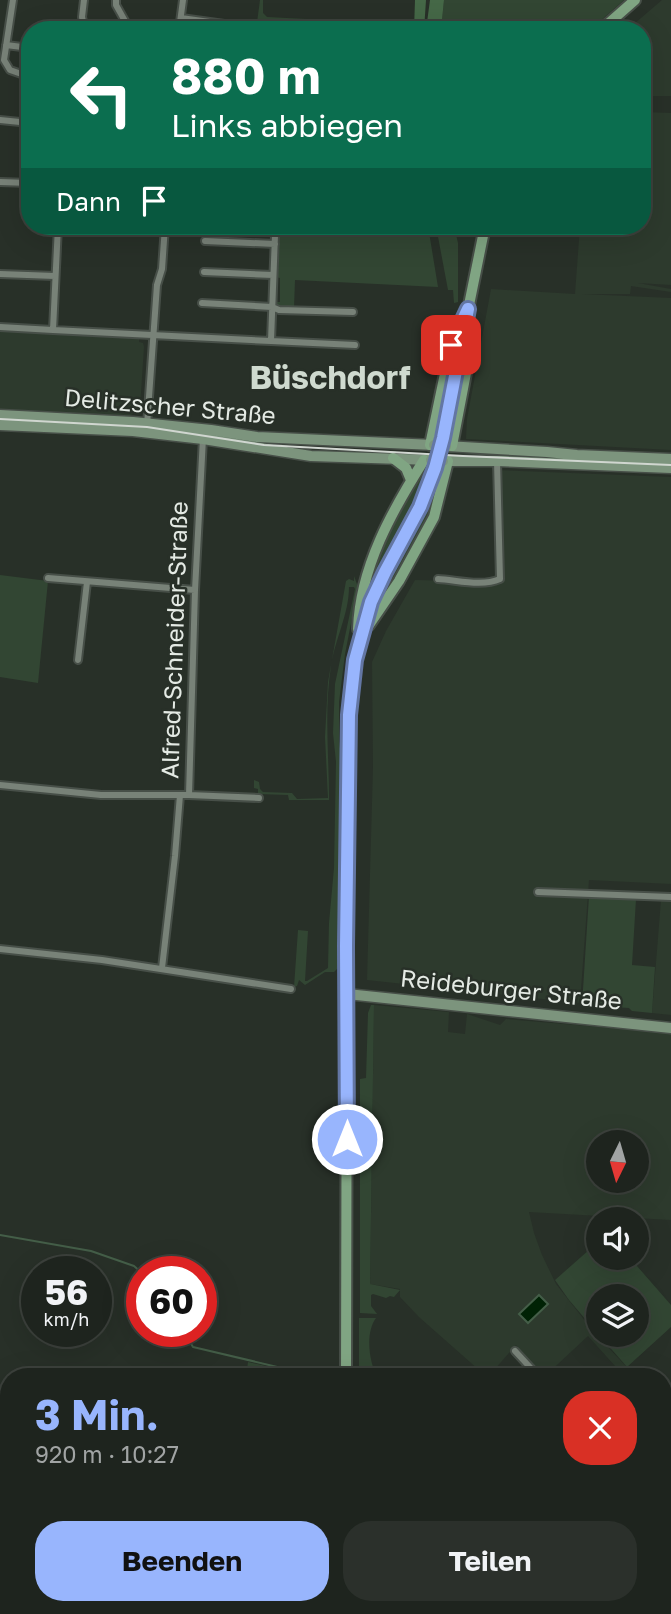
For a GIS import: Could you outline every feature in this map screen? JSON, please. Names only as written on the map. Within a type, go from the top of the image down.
[{"type":"main road","points":[[611,21],[635,0]]},
{"type":"main road","points":[[346,1368],[349,715],[352,676],[371,602],[420,507],[435,468],[483,235]]},
{"type":"main road","points":[[358,646],[360,603],[369,571],[383,532],[411,480],[427,460],[451,345],[468,309]]},
{"type":"main road","points":[[358,646],[377,611],[400,581],[434,517],[470,352],[468,309]]},
{"type":"main road","name":"Delitzscher Straße","points":[[0,415],[203,434],[671,459]]},
{"type":"main road","name":"Delitzscher Straße","points":[[0,425],[147,428]]},
{"type":"main road","name":"Delitzscher Straße","points":[[203,434],[311,456],[671,468]]},
{"type":"main road","points":[[393,458],[406,468],[411,480]]},
{"type":"main road","name":"Reideburger Straße","points":[[347,994],[671,1028]]},
{"type":"street","points":[[13,0],[4,60],[10,70],[21,74]]},
{"type":"street","points":[[83,21],[84,0]]},
{"type":"street","points":[[116,0],[125,21]]},
{"type":"street","points":[[180,21],[183,0]]},
{"type":"street","points":[[181,18],[203,21]]},
{"type":"street","points":[[6,45],[21,47]]},
{"type":"street","points":[[0,120],[21,122]]},
{"type":"street","points":[[0,182],[21,183]]},
{"type":"street","points":[[53,330],[57,235]]},
{"type":"street","points":[[147,428],[156,285],[162,269],[164,235]]},
{"type":"street","points":[[271,341],[275,235]]},
{"type":"street","points":[[205,241],[275,244]]},
{"type":"street","points":[[204,272],[273,275]]},
{"type":"street","points":[[0,274],[55,276]]},
{"type":"street","points":[[202,303],[272,307],[279,310],[353,312]]},
{"type":"street","points":[[0,327],[355,345]]},
{"type":"street","name":"Alfred-Schneider-Straße","points":[[162,968],[180,795],[189,795],[203,434]]},
{"type":"street","points":[[438,579],[493,582],[500,579],[497,461]]},
{"type":"street","points":[[48,578],[195,590]]},
{"type":"street","points":[[78,660],[87,582]]},
{"type":"street","points":[[0,785],[101,795],[180,795]]},
{"type":"street","points":[[189,795],[259,798]]},
{"type":"street","points":[[538,892],[671,897]]},
{"type":"street","points":[[0,949],[162,968],[291,989]]},
{"type":"street","points":[[515,1351],[531,1368]]},
{"type":"shaded area","points":[[260,0],[263,0],[263,13],[267,17],[390,21],[257,21]]},
{"type":"shaded area","points":[[415,0],[426,0],[425,21],[414,21]]},
{"type":"shaded area","points":[[430,0],[444,0],[442,21],[427,21]]},
{"type":"shaded area","points":[[444,0],[624,0],[600,21],[442,21]]},
{"type":"shaded area","points":[[662,0],[671,0],[671,96],[651,96],[651,21],[638,21]]},
{"type":"shaded area","points":[[651,112],[671,113],[671,285],[638,283],[671,289],[671,292],[631,286],[630,294],[582,294],[671,298],[671,450],[466,439],[467,419],[491,289],[575,294],[579,235],[651,235]]},
{"type":"shaded area","points":[[282,235],[429,235],[438,287],[295,280],[294,308],[276,307],[274,302],[280,302],[280,278],[276,277],[279,252],[276,251],[277,239]]},
{"type":"shaded area","points":[[438,235],[456,235],[458,243],[458,302],[454,303],[453,290],[448,290]]},
{"type":"shaded area","points":[[0,330],[139,338],[144,347],[140,408],[130,416],[0,409]]},
{"type":"shaded area","points":[[441,467],[427,525],[370,617],[375,602],[423,512]]},
{"type":"shaded area","points":[[497,470],[671,477],[671,884],[589,880],[580,1003],[367,980],[373,767],[372,662],[415,580],[500,582]]},
{"type":"shaded area","points":[[420,471],[428,473],[367,602],[363,603],[378,551]]},
{"type":"shaded area","points":[[0,575],[48,581],[38,683],[0,677]]},
{"type":"shaded area","points":[[354,576],[358,587],[339,702],[342,763],[338,968],[334,972],[325,972],[305,985],[299,980],[294,987],[298,930],[308,931],[305,981],[328,968],[334,868],[335,684],[354,587],[349,587],[347,607],[333,656],[329,683],[329,800],[289,800],[288,795],[258,794],[258,789],[254,788],[254,780],[259,782],[263,792],[292,793],[297,799],[328,798],[325,737],[328,682],[346,581],[354,581]]},
{"type":"shaded area","points":[[589,896],[636,899],[632,965],[655,967],[652,1013],[632,1011],[629,1008],[582,1005]]},
{"type":"shaded area","points":[[661,900],[671,900],[671,1015],[652,1013]]},
{"type":"shaded area","points":[[371,1005],[374,1005],[370,1284],[400,1290],[394,1297],[371,1295],[371,1306],[377,1314],[360,1313],[360,1079],[366,1078],[368,1013]]},
{"type":"shaded area","points":[[374,1005],[449,1012],[448,1032],[465,1034],[467,1014],[500,1025],[506,1019],[671,1033],[671,1220],[649,1219],[649,1207],[586,1207],[586,1215],[529,1212],[542,1255],[556,1284],[586,1322],[586,1338],[554,1368],[536,1368],[516,1345],[496,1368],[477,1368],[400,1297],[400,1289],[370,1284]]},
{"type":"shaded area","points":[[586,1253],[586,1270],[640,1270],[671,1305],[671,1327],[649,1347],[649,1284],[586,1284],[586,1320],[555,1280]]},
{"type":"shaded area","points":[[539,1295],[548,1304],[528,1323],[519,1314]]},
{"type":"shaded area","points":[[359,1318],[376,1318],[370,1331],[369,1347],[374,1368],[359,1368]]},
{"type":"shaded area","points":[[598,1347],[608,1347],[628,1368],[617,1368]]},
{"type":"shaded area","points":[[610,1347],[649,1347],[627,1367]]},
{"type":"shaded area","points":[[248,1362],[274,1368],[247,1368]]},
{"type":"waterway","points":[[0,1235],[91,1251],[126,1263]]},
{"type":"waterway","points":[[193,1347],[282,1368]]},
{"type":"tram line","points":[[0,419],[147,427],[264,445],[671,465]]},
{"type":"district","name":"Büschdorf","points":[[330,378]]},
{"type":"route","points":[[347,1139],[346,946],[352,676],[371,602],[420,507],[435,468],[468,309],[451,345]]}]
